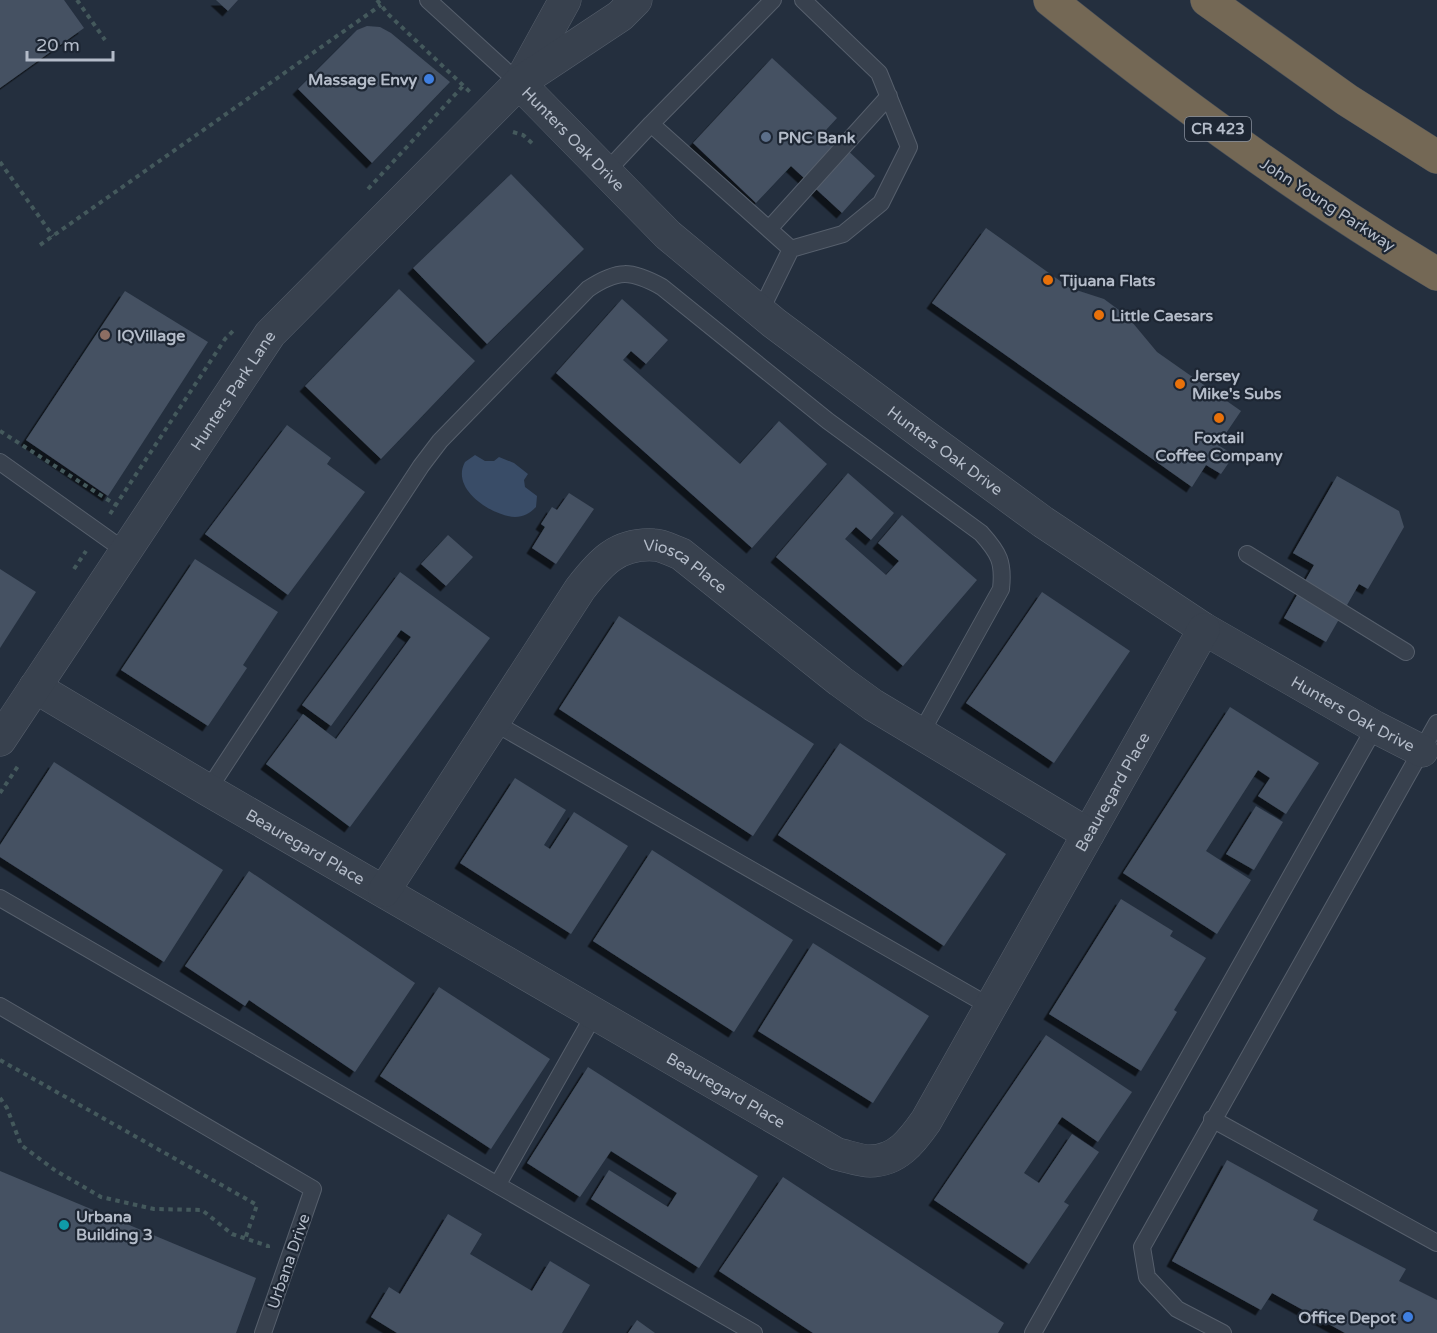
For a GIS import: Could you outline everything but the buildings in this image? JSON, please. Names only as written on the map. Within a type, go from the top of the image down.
[{"type":"highway","name":"John Young Parkway","points":[[1050,0],[1143,74],[1263,161],[1437,274]]},
{"type":"highway","points":[[1206,0],[1347,100],[1437,157]]},
{"type":"street","name":"Hunters Park Lane","points":[[12,748],[35,687],[270,334],[503,126],[519,83],[565,0]]},
{"type":"street","name":"Hunters Park Lane","points":[[519,83],[620,16],[636,0]]},
{"type":"street","name":"Hunters Oak Drive","points":[[519,83],[668,235],[760,312],[924,435],[1034,515],[1204,628],[1375,727],[1429,755]]},
{"type":"street","name":"Viosca Place","points":[[384,891],[580,590],[600,564],[623,549],[655,545],[681,554],[873,705],[1088,834]]},
{"type":"street","name":"Beauregard Place","points":[[35,687],[208,790],[837,1154],[870,1161],[893,1156],[910,1144],[926,1121],[1204,628]]},
{"type":"lane","points":[[429,0],[519,83]]},
{"type":"lane","points":[[606,172],[773,0]]},
{"type":"lane","points":[[760,312],[791,249],[843,234],[881,203],[909,147],[879,73],[803,0]]},
{"type":"lane","points":[[769,229],[888,96]]},
{"type":"lane","points":[[651,124],[791,249]]},
{"type":"lane","points":[[208,790],[421,465],[440,441],[588,289],[606,277],[624,273],[644,277],[662,287],[828,422],[981,533],[996,549],[1003,570],[1001,589],[921,733]]},
{"type":"lane","points":[[0,462],[125,551]]},
{"type":"lane","points":[[1247,554],[1406,652]]},
{"type":"lane","points":[[494,722],[991,1007]]},
{"type":"lane","points":[[1223,1333],[1177,1310],[1147,1277],[1142,1247],[1212,1119],[1429,755],[1437,723]]},
{"type":"lane","points":[[1033,1333],[1375,727]]},
{"type":"lane","points":[[0,898],[754,1333]]},
{"type":"lane","name":"Urbana Drive","points":[[0,1006],[313,1189],[263,1333]]},
{"type":"lane","points":[[498,1184],[595,1013]]},
{"type":"lane","points":[[1212,1119],[1437,1243]]},
{"type":"path","points":[[77,0],[105,40]]},
{"type":"path","points":[[377,0],[388,14],[503,126],[545,110]]},
{"type":"path","points":[[40,245],[381,5]]},
{"type":"path","points":[[0,162],[53,236]]},
{"type":"path","points":[[0,431],[144,522]]},
{"type":"path","points":[[0,793],[12,748]]},
{"type":"path","points":[[0,1060],[257,1205],[245,1239]]},
{"type":"path","points":[[0,1098],[8,1108],[21,1145],[56,1171],[101,1197],[154,1209],[202,1210],[232,1234],[268,1246],[268,1256]]},
{"type":"water","points":[[475,455],[485,461],[494,461],[499,457],[514,463],[528,474],[524,480],[525,487],[537,496],[536,507],[527,514],[515,517],[495,512],[476,499],[463,482],[462,472],[465,462]]},
{"type":"place","name":"Massage Envy","points":[[429,79]]},
{"type":"place","name":"PNC Bank","points":[[766,137]]},
{"type":"place","name":"Tijuana Flats","points":[[1048,280]]},
{"type":"place","name":"Little Caesars","points":[[1099,315]]},
{"type":"place","name":"IQVillage","points":[[105,335]]},
{"type":"place","name":"Jersey Mike's Subs","points":[[1180,384]]},
{"type":"place","name":"Foxtail Coffee Company","points":[[1219,418]]},
{"type":"place","name":"Urbana Building 3","points":[[64,1225]]},
{"type":"place","name":"Office Depot","points":[[1408,1317]]}]
